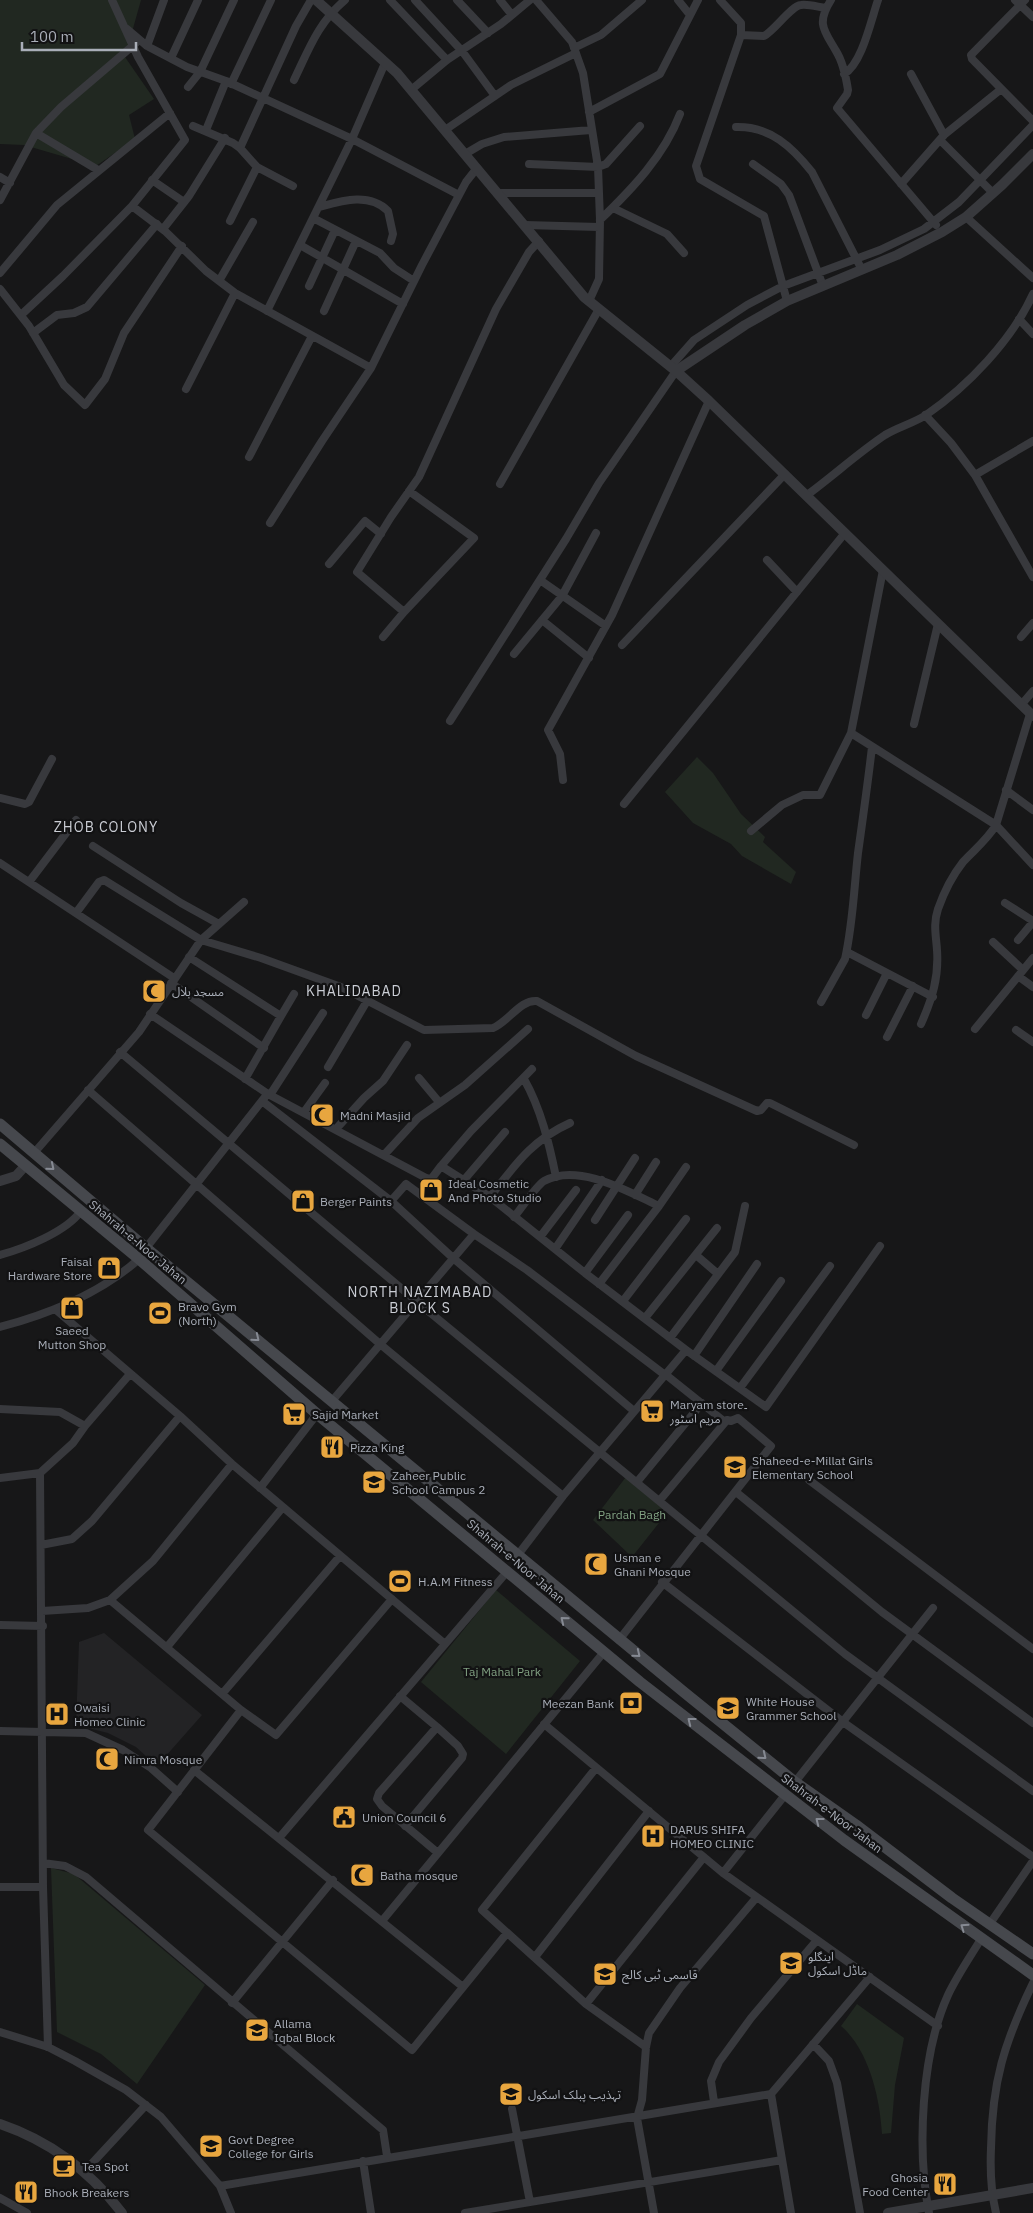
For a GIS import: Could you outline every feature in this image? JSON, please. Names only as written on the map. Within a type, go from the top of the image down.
[{"type":"main road","name":"Shahrah-e-Noor Jahan","points":[[0,1124],[146,1248],[618,1640],[795,1782],[856,1825],[952,1898],[1033,1954]]},
{"type":"main road","name":"Shahrah-e-Noor Jahan","points":[[0,1144],[139,1259],[317,1414],[604,1652],[844,1840],[942,1912],[1033,1975]]},
{"type":"main road","points":[[438,1515],[450,1500]]},
{"type":"main road","points":[[674,1708],[685,1693]]},
{"type":"main road","points":[[844,1840],[856,1825]]},
{"type":"main road","points":[[942,1912],[952,1898]]},
{"type":"street","points":[[21,315],[132,206],[185,140],[136,42],[126,28],[112,0]]},
{"type":"street","points":[[147,46],[164,0]]},
{"type":"street","points":[[171,58],[198,0]]},
{"type":"street","points":[[188,87],[200,72],[234,0]]},
{"type":"street","points":[[206,130],[228,82],[271,0]]},
{"type":"street","points":[[240,148],[296,26],[311,0]]},
{"type":"street","points":[[316,0],[385,63],[411,90],[589,301],[673,368],[709,401],[846,532],[1032,715],[996,825],[989,837],[963,863],[949,882],[938,910],[934,926],[937,977],[933,997],[921,1024]]},
{"type":"street","points":[[294,80],[316,34],[330,12],[345,0]]},
{"type":"street","points":[[390,0],[447,60]]},
{"type":"street","points":[[416,0],[462,51],[495,96]]},
{"type":"street","points":[[457,0],[488,33]]},
{"type":"street","points":[[500,0],[512,15]]},
{"type":"street","points":[[411,90],[447,60],[488,33],[530,0]]},
{"type":"street","points":[[445,130],[511,86],[601,35],[642,0]]},
{"type":"street","points":[[678,0],[690,15]]},
{"type":"street","points":[[589,112],[660,74],[698,0]]},
{"type":"street","points":[[720,0],[741,23],[741,35],[696,166],[700,179],[764,216],[787,301]]},
{"type":"street","points":[[831,0],[826,8],[823,27],[826,36],[836,51],[844,74],[847,94],[837,108],[942,232]]},
{"type":"street","points":[[844,74],[851,69],[859,55],[878,0]]},
{"type":"street","points":[[542,2],[575,51],[583,73],[598,167],[599,279],[589,301]]},
{"type":"street","points":[[1033,17],[1020,2],[971,54],[972,59],[1000,90],[1033,121]]},
{"type":"street","points":[[741,35],[764,36],[781,23],[794,8],[800,5],[826,8]]},
{"type":"street","points":[[136,42],[200,72],[228,82],[352,140],[459,194]]},
{"type":"street","points":[[0,200],[36,133],[61,107],[136,42]]},
{"type":"street","points":[[267,311],[352,140],[385,63]]},
{"type":"street","points":[[911,74],[942,138],[993,193]]},
{"type":"street","points":[[901,184],[942,138],[1000,90]]},
{"type":"street","points":[[0,273],[57,205],[170,113]]},
{"type":"street","points":[[600,224],[652,163],[673,133],[680,114]]},
{"type":"street","points":[[194,126],[224,138],[240,148],[257,167],[293,186]]},
{"type":"street","points":[[529,164],[598,167],[606,164],[640,126]]},
{"type":"street","points":[[450,721],[599,483],[673,368],[694,340],[747,305],[783,286],[880,250],[924,229],[980,180],[1033,126]]},
{"type":"street","points":[[736,127],[756,128],[765,131],[784,142],[804,162],[812,172],[862,270]]},
{"type":"street","points":[[465,154],[482,144],[504,137],[591,130]]},
{"type":"street","points":[[36,133],[98,170]]},
{"type":"street","points":[[33,333],[57,315],[74,313],[87,306],[184,202],[224,138]]},
{"type":"street","points":[[673,368],[787,301],[862,270],[942,232],[966,217],[1033,154]]},
{"type":"street","points":[[753,164],[781,184],[789,195],[823,286]]},
{"type":"street","points":[[230,221],[257,167]]},
{"type":"street","points":[[270,523],[371,368],[459,194],[477,168]]},
{"type":"street","points":[[0,177],[10,183]]},
{"type":"street","points":[[152,180],[184,202]]},
{"type":"street","points":[[498,193],[598,193]]},
{"type":"street","points":[[319,207],[354,199],[378,204],[388,211],[393,234],[391,241]]},
{"type":"street","points":[[132,206],[182,246],[218,281],[267,311],[371,368]]},
{"type":"street","points":[[613,208],[667,234],[684,253]]},
{"type":"street","points":[[966,217],[1033,278]]},
{"type":"street","points":[[313,218],[380,253],[394,268],[414,281]]},
{"type":"street","points":[[218,281],[253,222]]},
{"type":"street","points":[[526,225],[600,224]]},
{"type":"street","points":[[309,286],[335,230]]},
{"type":"street","points":[[324,312],[356,241]]},
{"type":"street","points":[[404,612],[357,572],[419,477],[496,309],[529,252],[539,241]]},
{"type":"street","points":[[300,244],[403,304]]},
{"type":"street","points":[[0,289],[33,333],[64,385],[85,405],[106,379],[124,333],[182,246]]},
{"type":"street","points":[[186,389],[236,293]]},
{"type":"street","points":[[807,495],[886,435],[925,415],[983,365],[1010,334],[1033,294]]},
{"type":"street","points":[[500,484],[599,309]]},
{"type":"street","points":[[1019,319],[1033,334]]},
{"type":"street","points":[[249,457],[312,336]]},
{"type":"street","points":[[563,780],[560,754],[548,730],[606,626],[709,401]]},
{"type":"street","points":[[925,415],[952,443],[976,475],[1033,577]]},
{"type":"street","points":[[976,475],[1033,441]]},
{"type":"street","points":[[622,645],[785,474]]},
{"type":"street","points":[[383,637],[474,538],[409,491]]},
{"type":"street","points":[[329,564],[365,521],[381,534]]},
{"type":"street","points":[[624,804],[846,532]]},
{"type":"street","points":[[514,654],[562,596],[596,533]]},
{"type":"street","points":[[767,560],[797,592]]},
{"type":"street","points":[[751,830],[782,806],[803,795],[820,795],[851,733],[883,570]]},
{"type":"street","points":[[540,580],[606,626]]},
{"type":"street","points":[[542,620],[589,658]]},
{"type":"street","points":[[914,724],[938,624]]},
{"type":"street","points":[[1020,637],[1033,624]]},
{"type":"street","points":[[1021,705],[1033,691]]},
{"type":"street","points":[[851,733],[996,825],[1033,865]]},
{"type":"street","points":[[821,1002],[847,952],[853,916],[858,854],[872,746]]},
{"type":"street","points":[[0,798],[25,804],[29,802],[52,760]]},
{"type":"street","points":[[1006,790],[1033,810]]},
{"type":"street","points":[[29,882],[76,820]]},
{"type":"street","points":[[93,846],[181,903],[219,924]]},
{"type":"street","points":[[0,863],[76,913],[264,1048]]},
{"type":"street","points":[[76,913],[99,882],[104,880],[202,940],[261,958],[341,987],[424,1030],[493,1028],[530,1001],[537,1001],[636,1056],[748,1108],[758,1112],[767,1103],[770,1103],[854,1145]]},
{"type":"street","points":[[34,1153],[139,1032],[202,940],[244,902]]},
{"type":"street","points":[[1005,903],[1033,922],[1018,940]]},
{"type":"street","points":[[992,942],[1033,987]]},
{"type":"street","points":[[847,952],[933,997]]},
{"type":"street","points":[[189,958],[281,1016]]},
{"type":"street","points":[[975,1029],[1033,958]]},
{"type":"street","points":[[866,1015],[888,973]]},
{"type":"street","points":[[887,1037],[913,986]]},
{"type":"street","points":[[245,1079],[294,994]]},
{"type":"street","points":[[328,1067],[367,1001]]},
{"type":"street","points":[[146,1248],[262,1101],[269,1095],[323,1013]]},
{"type":"street","points":[[150,1014],[269,1095],[430,1179],[471,1131],[532,1069]]},
{"type":"street","points":[[384,1155],[418,1118],[465,1085],[528,1029]]},
{"type":"street","points":[[1016,1030],[1033,1042]]},
{"type":"street","points":[[336,1129],[364,1098],[383,1081],[407,1045]]},
{"type":"street","points":[[120,1052],[417,1302],[877,1679],[1033,1791]]},
{"type":"street","points":[[418,1078],[439,1102]]},
{"type":"street","points":[[524,1079],[533,1094],[546,1135],[556,1177]]},
{"type":"street","points":[[304,1112],[325,1083]]},
{"type":"street","points":[[88,1090],[380,1344],[563,1496]]},
{"type":"street","points":[[262,1101],[391,1201],[453,1258],[634,1411]]},
{"type":"street","points":[[490,1197],[525,1152],[546,1135],[570,1122]]},
{"type":"street","points":[[464,1180],[505,1132]]},
{"type":"street","points":[[595,1220],[635,1158]]},
{"type":"street","points":[[635,1195],[656,1162]]},
{"type":"street","points":[[0,1180],[16,1176],[25,1166]]},
{"type":"street","points":[[441,1166],[490,1197],[599,1284],[694,1356],[766,1407],[880,1246]]},
{"type":"street","points":[[599,1284],[659,1206],[686,1167]]},
{"type":"street","points":[[391,1201],[415,1171]]},
{"type":"street","points":[[514,1217],[541,1184],[556,1177],[578,1176],[602,1180],[659,1206]]},
{"type":"street","points":[[555,1249],[602,1180]]},
{"type":"street","points":[[406,1184],[527,1270],[665,1374],[725,1422]]},
{"type":"street","points":[[540,1237],[576,1190]]},
{"type":"street","points":[[670,1338],[735,1252],[745,1206]]},
{"type":"street","points":[[0,1255],[18,1250],[47,1236],[74,1221],[81,1211]]},
{"type":"street","points":[[585,1273],[628,1215]]},
{"type":"street","points":[[623,1301],[686,1219]]},
{"type":"street","points":[[645,1318],[718,1228]]},
{"type":"street","points":[[332,1401],[474,1234]]},
{"type":"street","points":[[696,1255],[718,1274]]},
{"type":"street","points":[[0,1327],[33,1318],[55,1309],[108,1281],[139,1259]]},
{"type":"street","points":[[694,1356],[757,1264]]},
{"type":"street","points":[[740,1388],[830,1266]]},
{"type":"street","points":[[716,1371],[781,1281]]},
{"type":"street","points":[[55,1309],[180,1416],[232,1464],[445,1644]]},
{"type":"street","points":[[517,1556],[563,1496],[686,1350]]},
{"type":"street","points":[[0,1478],[40,1472],[73,1444],[85,1426],[130,1374]]},
{"type":"street","points":[[637,1482],[702,1403]]},
{"type":"street","points":[[0,1409],[60,1412],[85,1426]]},
{"type":"street","points":[[260,1488],[317,1414]]},
{"type":"street","points":[[41,1545],[72,1539],[92,1521],[180,1416]]},
{"type":"street","points":[[618,1640],[771,1446],[738,1418],[725,1422],[660,1500]]},
{"type":"street","points":[[42,1611],[88,1608],[110,1600],[153,1561],[232,1464]]},
{"type":"street","points":[[40,1472],[43,1887],[48,2048]]},
{"type":"street","points":[[809,1480],[1033,1649]]},
{"type":"street","points":[[736,1492],[882,1612],[1033,1723]]},
{"type":"street","points":[[167,1647],[283,1507]]},
{"type":"street","points":[[222,1694],[340,1556]]},
{"type":"street","points":[[280,1838],[506,1572]]},
{"type":"street","points":[[662,1582],[843,1722],[1033,1857]]},
{"type":"street","points":[[110,1600],[241,1710],[276,1735],[392,1599]]},
{"type":"street","points":[[795,1782],[933,1608]]},
{"type":"street","points":[[0,1625],[42,1626]]},
{"type":"street","points":[[382,1921],[604,1652]]},
{"type":"street","points":[[400,1696],[458,1746],[463,1754],[462,1758],[406,1826]]},
{"type":"street","points":[[241,1710],[148,1830],[281,1942],[412,2050],[507,1933]]},
{"type":"street","points":[[544,1724],[723,1873],[938,2026]]},
{"type":"street","points":[[437,1727],[377,1795],[382,1806],[438,1853]]},
{"type":"street","points":[[0,1731],[86,1733],[123,1750],[151,1768],[178,1792]]},
{"type":"street","points":[[596,1768],[482,1910],[586,2004],[646,2047]]},
{"type":"street","points":[[194,1770],[463,1987]]},
{"type":"street","points":[[723,1873],[785,1795]]},
{"type":"street","points":[[535,1957],[649,1811]]},
{"type":"street","points":[[586,2004],[704,1857]]},
{"type":"street","points":[[990,1925],[1033,1861]]},
{"type":"street","points":[[43,1863],[64,1866],[86,1877],[184,1958],[232,2003],[382,2130],[387,2156]]},
{"type":"street","points":[[232,2003],[332,1880]]},
{"type":"street","points":[[0,1888],[43,1887]]},
{"type":"street","points":[[654,2213],[637,2118],[642,2100],[646,2047],[653,2027],[680,1988],[756,1898]]},
{"type":"street","points":[[928,2210],[924,2172],[924,2100],[931,2051],[948,1995],[981,1939]]},
{"type":"street","points":[[714,2102],[711,2081],[719,2062],[752,2018],[816,1940]]},
{"type":"street","points":[[220,2186],[363,2160],[637,2118],[714,2102],[771,2094],[870,1976]]},
{"type":"street","points":[[996,2213],[992,2195],[990,2155],[993,2097],[1004,2049],[1013,2024],[1033,1983]]},
{"type":"street","points":[[0,2032],[48,2048],[106,2078],[146,2105],[161,2117],[220,2186],[231,2213]]},
{"type":"street","points":[[813,2044],[829,2061],[837,2082],[860,2213]]},
{"type":"street","points":[[771,2094],[791,2213]]},
{"type":"street","points":[[84,2172],[146,2105]]},
{"type":"street","points":[[512,2109],[530,2202]]},
{"type":"street","points":[[0,2124],[40,2140],[60,2153],[84,2172],[122,2213]]},
{"type":"street","points":[[363,2160],[371,2213]]},
{"type":"street","points":[[465,2213],[496,2210],[530,2202],[782,2160]]},
{"type":"street","points":[[888,2213],[928,2210],[992,2195],[1033,2188]]},
{"type":"street","points":[[0,2198],[27,2213]]},
{"type":"shaded area","points":[[104,1633],[202,1715],[157,1766],[136,1747],[108,1733],[76,1725],[79,1642]]},
{"type":"green space","points":[[0,0],[141,0],[125,57],[154,99],[129,115],[135,139],[96,166],[24,145],[0,144]]},
{"type":"green space","points":[[697,757],[713,773],[741,814],[765,837],[763,842],[796,872],[791,884],[742,856],[731,844],[693,823],[665,792]]},
{"type":"green space","name":"Pardah Bagh","points":[[629,1473],[670,1509],[632,1557],[593,1520]]},
{"type":"green space","name":"Taj Mahal Park","points":[[496,1590],[580,1661],[506,1754],[421,1682]]},
{"type":"green space","points":[[51,1868],[74,1874],[205,1985],[137,2084],[101,2054],[57,2032]]},
{"type":"green space","points":[[857,2004],[904,2038],[895,2085],[891,2133],[882,2134],[876,2090],[866,2061],[851,2036],[841,2026]]},
{"type":"place","name":"مسجد بلال","points":[[154,991]]},
{"type":"place","name":"Madni Masjid","points":[[322,1115]]},
{"type":"place","name":"Ideal Cosmetic And Photo Studio","points":[[431,1190]]},
{"type":"place","name":"Berger Paints","points":[[303,1201]]},
{"type":"place","name":"Faisal Hardware Store","points":[[109,1268]]},
{"type":"place","name":"Saeed Mutton Shop","points":[[72,1308]]},
{"type":"place","name":"Bravo Gym (North)","points":[[160,1313]]},
{"type":"place","name":"Maryam store۔ مریم اسٹور","points":[[652,1411]]},
{"type":"place","name":"Sajid Market","points":[[294,1414]]},
{"type":"place","name":"Pizza King","points":[[332,1447]]},
{"type":"place","name":"Shaheed-e-Millat Girls Elementary School","points":[[735,1467]]},
{"type":"place","name":"Zaheer Public School Campus 2","points":[[374,1482]]},
{"type":"place","name":"Usman e Ghani Mosque","points":[[596,1564]]},
{"type":"place","name":"H.A.M Fitness","points":[[400,1581]]},
{"type":"place","name":"Meezan Bank","points":[[631,1703]]},
{"type":"place","name":"White House Grammer School","points":[[728,1708]]},
{"type":"place","name":"Owaisi Homeo Clinic","points":[[57,1714]]},
{"type":"place","name":"Nimra Mosque","points":[[107,1759]]},
{"type":"place","name":"Union Council 6","points":[[344,1817]]},
{"type":"place","name":"DARUS SHIFA HOMEO CLINIC","points":[[653,1836]]},
{"type":"place","name":"Batha mosque","points":[[362,1875]]},
{"type":"place","name":"اینگلو ماڈل اسکول","points":[[791,1963]]},
{"type":"place","name":"قاسمی ٹبی کالج","points":[[605,1974]]},
{"type":"place","name":"Allama Iqbal Block","points":[[257,2030]]},
{"type":"place","name":"تہذیب پبلک اسکول","points":[[511,2094]]},
{"type":"place","name":"Govt Degree College for Girls","points":[[211,2146]]},
{"type":"place","name":"Tea Spot","points":[[64,2166]]},
{"type":"place","name":"Ghosia Food Center","points":[[945,2184]]},
{"type":"place","name":"Bhook Breakers","points":[[26,2192]]},
{"type":"district","name":"ZHOB COLONY","points":[[106,827]]},
{"type":"district","name":"KHALIDABAD","points":[[354,991]]},
{"type":"district","name":"NORTH NAZIMABAD BLOCK S","points":[[420,1300]]}]
